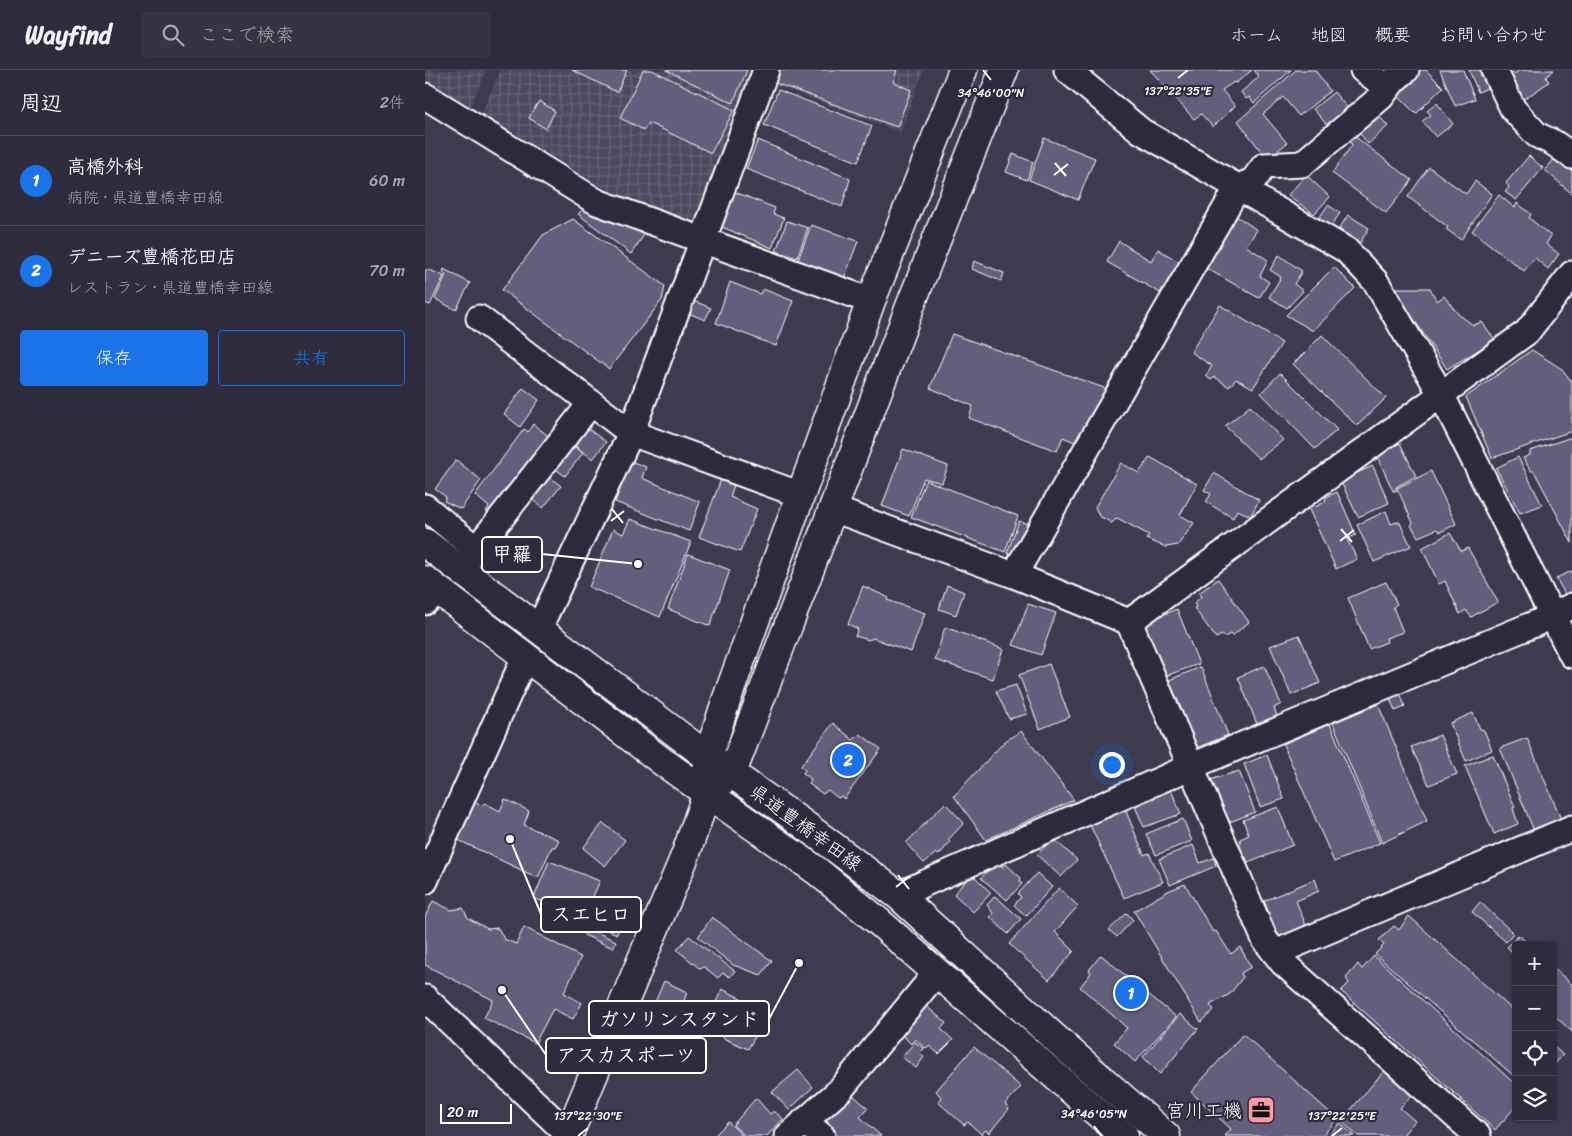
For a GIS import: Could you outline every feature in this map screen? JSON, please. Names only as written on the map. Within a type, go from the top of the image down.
[{"type":"street","points":[[538,630],[631,433],[766,70]]},
{"type":"street","points":[[425,998],[569,1135],[685,856],[707,793],[708,757],[726,701],[871,301],[963,70]]},
{"type":"street","points":[[707,793],[732,773],[911,304],[1004,70]]},
{"type":"street","points":[[1067,70],[1141,131],[1346,250],[1376,282],[1562,610],[1572,655]]},
{"type":"street","points":[[1363,70],[1387,88]]},
{"type":"street","points":[[1014,575],[1238,187],[1253,181],[1263,166],[1302,164],[1381,97],[1393,80],[1406,70]]},
{"type":"street","points":[[1494,70],[1513,109],[1537,135],[1554,143],[1572,156]]},
{"type":"street","points":[[425,96],[597,202],[871,301]]},
{"type":"street","points":[[1129,622],[1527,332],[1572,274]]},
{"type":"street","points":[[479,318],[631,433],[801,495]]},
{"type":"street","points":[[460,570],[591,403]]},
{"type":"street","points":[[425,507],[476,549]]},
{"type":"street","points":[[833,509],[1014,575],[1129,622],[1265,940],[1283,963],[1478,1136]]},
{"type":"street","name":"県道豊橋幸田線","points":[[425,543],[708,757],[803,823],[898,895],[1166,1136]]},
{"type":"street","name":"県道豊橋幸田線","points":[[430,591],[525,657],[663,762],[817,871],[937,972],[1124,1136]]},
{"type":"street","points":[[898,895],[1192,766],[1530,626],[1562,610]]},
{"type":"street","points":[[425,881],[525,657]]},
{"type":"street","points":[[1275,952],[1572,828]]},
{"type":"street","points":[[805,1131],[937,972]]},
{"type":"shaded area","points":[[425,70],[487,70],[470,107],[425,79]]},
{"type":"shaded area","points":[[501,70],[758,70],[699,225],[606,189],[481,113]]},
{"type":"shaded area","points":[[775,70],[924,70],[900,132],[770,83]]},
{"type":"building","points":[[572,70],[627,70],[617,92]]},
{"type":"building","points":[[643,70],[652,70],[734,110],[711,153],[649,123],[644,130],[620,118]]},
{"type":"building","points":[[666,70],[747,70],[733,103]]},
{"type":"building","points":[[780,70],[897,70],[893,82],[911,90],[897,127],[775,83]]},
{"type":"building","points":[[1150,70],[1252,70],[1236,83],[1234,82],[1222,90],[1235,106],[1213,127],[1201,114],[1194,119]]},
{"type":"building","points":[[1254,70],[1291,70],[1254,103],[1249,97],[1246,99],[1241,92],[1259,77]]},
{"type":"building","points":[[1296,70],[1315,70],[1330,91],[1299,116],[1283,97],[1263,114],[1287,143],[1267,159],[1238,121]]},
{"type":"building","points":[[1420,70],[1426,70],[1443,87],[1416,114],[1395,93]]},
{"type":"building","points":[[1440,70],[1463,70],[1475,99],[1455,106]]},
{"type":"building","points":[[1469,70],[1483,70],[1490,87],[1478,92]]},
{"type":"building","points":[[1520,70],[1554,70],[1546,77],[1549,82],[1520,102],[1505,75],[1513,72],[1514,74]]},
{"type":"building","points":[[778,90],[872,126],[858,162],[764,125]]},
{"type":"building","points":[[1334,92],[1350,111],[1329,127],[1313,109]]},
{"type":"building","points":[[539,101],[555,111],[546,129],[529,118]]},
{"type":"building","points":[[1437,103],[1453,124],[1436,137],[1422,121],[1431,115],[1427,111]]},
{"type":"building","points":[[1378,115],[1388,126],[1368,144],[1358,131]]},
{"type":"building","points":[[1354,136],[1412,180],[1386,213],[1332,173],[1352,145],[1350,141]]},
{"type":"building","points":[[1044,138],[1095,158],[1078,200],[1029,180]]},
{"type":"building","points":[[758,140],[850,179],[842,207],[746,169]]},
{"type":"building","points":[[1013,154],[1033,162],[1027,180],[1006,172]]},
{"type":"building","points":[[1529,156],[1543,168],[1516,200],[1505,192],[1509,187],[1506,183]]},
{"type":"building","points":[[1557,156],[1572,168],[1572,194],[1545,170]]},
{"type":"building","points":[[1429,167],[1466,194],[1475,181],[1492,194],[1461,240],[1446,229],[1448,227],[1408,197]]},
{"type":"building","points":[[1306,175],[1330,197],[1314,214],[1288,195]]},
{"type":"building","points":[[735,192],[775,208],[773,214],[784,218],[772,248],[722,227]]},
{"type":"building","points":[[1499,195],[1515,208],[1517,203],[1531,214],[1529,218],[1551,236],[1546,244],[1559,254],[1548,269],[1535,258],[1524,271],[1472,231]]},
{"type":"building","points":[[1328,205],[1340,213],[1331,226],[1319,218]]},
{"type":"building","points":[[584,208],[627,224],[644,235],[631,254],[578,214]]},
{"type":"building","points":[[1235,215],[1257,230],[1246,246],[1268,260],[1260,276],[1269,282],[1259,298],[1204,267]]},
{"type":"building","points":[[1348,215],[1369,228],[1360,243],[1339,229]]},
{"type":"building","points":[[573,219],[665,286],[662,300],[609,369],[502,290],[543,235]]},
{"type":"building","points":[[787,221],[808,228],[797,258],[776,251]]},
{"type":"building","points":[[811,225],[858,241],[844,279],[798,260]]},
{"type":"building","points":[[1119,241],[1151,261],[1158,249],[1179,262],[1160,293],[1107,262]]},
{"type":"building","points":[[1279,255],[1302,271],[1294,284],[1303,291],[1287,308],[1269,297],[1281,277],[1270,270]]},
{"type":"building","points":[[974,261],[1004,273],[1001,281],[972,269]]},
{"type":"building","points":[[1334,267],[1355,288],[1313,331],[1286,315]]},
{"type":"building","points":[[444,269],[470,283],[456,310],[435,299],[446,275],[443,273]]},
{"type":"building","points":[[425,270],[444,276],[430,305],[425,303]]},
{"type":"building","points":[[730,282],[760,294],[763,289],[793,301],[776,346],[716,323]]},
{"type":"building","points":[[1393,288],[1430,288],[1437,301],[1444,296],[1458,314],[1473,325],[1482,322],[1495,340],[1447,369]]},
{"type":"building","points":[[691,300],[711,308],[705,320],[686,312]]},
{"type":"building","points":[[1220,305],[1282,343],[1253,388],[1236,379],[1229,387],[1215,377],[1211,380],[1206,376],[1212,366],[1191,352]]},
{"type":"building","points":[[952,334],[1107,389],[1077,443],[1063,437],[1057,451],[969,418],[973,406],[930,388]]},
{"type":"building","points":[[1322,335],[1386,398],[1357,426],[1293,364]]},
{"type":"building","points":[[1532,350],[1562,369],[1572,382],[1572,431],[1492,458],[1466,397]]},
{"type":"building","points":[[1280,373],[1337,430],[1315,449],[1261,393]]},
{"type":"building","points":[[523,388],[539,400],[520,427],[504,414]]},
{"type":"building","points":[[1250,406],[1283,440],[1259,459],[1225,426]]},
{"type":"building","points":[[533,424],[551,438],[494,517],[486,511],[489,507],[475,495],[524,429],[528,432]]},
{"type":"building","points":[[583,425],[606,442],[593,459],[571,443]]},
{"type":"building","points":[[1572,437],[1572,543],[1534,471],[1531,471],[1523,458],[1530,455],[1530,451]]},
{"type":"building","points":[[568,442],[583,453],[565,476],[550,465]]},
{"type":"building","points":[[1400,443],[1416,476],[1396,487],[1396,491],[1393,491],[1377,456]]},
{"type":"building","points":[[903,449],[948,466],[942,483],[924,478],[909,516],[882,506]]},
{"type":"building","points":[[1150,457],[1197,484],[1180,515],[1194,523],[1178,545],[1166,547],[1146,539],[1149,535],[1117,518],[1112,523],[1099,516],[1095,507],[1121,463],[1139,473]]},
{"type":"building","points":[[1518,457],[1542,505],[1520,513],[1496,468]]},
{"type":"building","points":[[456,460],[481,480],[461,509],[444,501],[446,497],[435,489]]},
{"type":"building","points":[[631,461],[646,467],[642,478],[700,502],[689,531],[615,502]]},
{"type":"building","points":[[1373,466],[1389,503],[1358,517],[1340,480]]},
{"type":"building","points":[[1431,471],[1456,524],[1440,532],[1437,529],[1418,537],[1411,525],[1413,523],[1397,488]]},
{"type":"building","points":[[1214,473],[1259,500],[1251,516],[1237,510],[1233,518],[1206,502],[1211,494],[1204,490]]},
{"type":"building","points":[[545,474],[561,486],[543,508],[527,496]]},
{"type":"building","points":[[722,477],[735,482],[730,497],[757,509],[740,552],[699,537]]},
{"type":"building","points":[[926,480],[1018,516],[1005,552],[911,517]]},
{"type":"building","points":[[1337,492],[1356,535],[1347,539],[1357,559],[1336,569],[1307,505],[1311,503],[1315,507],[1325,502],[1326,497]]},
{"type":"building","points":[[1386,511],[1391,524],[1399,521],[1411,546],[1374,562],[1357,525]]},
{"type":"building","points":[[630,519],[691,542],[660,617],[589,587],[613,529],[623,534]]},
{"type":"building","points":[[1019,521],[1030,525],[1013,555],[1007,553]]},
{"type":"building","points":[[1450,533],[1461,551],[1468,548],[1498,602],[1471,617],[1466,610],[1460,614],[1445,581],[1439,584],[1422,548]]},
{"type":"building","points":[[688,554],[730,570],[710,626],[668,609]]},
{"type":"building","points":[[1572,571],[1572,593],[1566,596],[1556,578]]},
{"type":"building","points":[[1218,579],[1249,622],[1232,636],[1230,634],[1225,637],[1222,635],[1216,638],[1194,608],[1196,607],[1194,603],[1201,597],[1199,593]]},
{"type":"building","points":[[1386,582],[1397,604],[1393,607],[1403,632],[1386,638],[1387,642],[1369,649],[1348,598]]},
{"type":"building","points":[[947,585],[964,592],[956,615],[939,609]]},
{"type":"building","points":[[863,586],[889,598],[887,600],[925,613],[911,652],[873,638],[869,640],[855,636],[858,629],[848,624]]},
{"type":"building","points":[[1028,604],[1056,613],[1041,655],[1013,645]]},
{"type":"building","points":[[1177,609],[1199,664],[1165,676],[1146,627],[1148,621]]},
{"type":"building","points":[[945,627],[1003,649],[993,679],[935,660]]},
{"type":"building","points":[[1299,635],[1320,683],[1291,695],[1270,646]]},
{"type":"building","points":[[1049,664],[1070,717],[1040,729],[1019,675]]},
{"type":"building","points":[[1264,666],[1281,704],[1274,708],[1277,716],[1257,724],[1238,677]]},
{"type":"building","points":[[1201,667],[1228,735],[1199,747],[1195,745],[1169,680]]},
{"type":"building","points":[[1016,685],[1027,714],[1009,719],[996,691]]},
{"type":"building","points":[[1400,692],[1405,707],[1395,711],[1389,696]]},
{"type":"building","points":[[1378,704],[1427,821],[1382,843],[1333,723]]},
{"type":"building","points":[[1473,713],[1480,729],[1484,730],[1492,750],[1466,761],[1450,723]]},
{"type":"building","points":[[833,723],[853,740],[860,734],[881,749],[844,799],[842,796],[838,798],[828,790],[823,794],[809,784],[811,779],[803,773],[805,770],[801,766]]},
{"type":"building","points":[[1330,724],[1380,843],[1334,862],[1283,744]]},
{"type":"building","points":[[1021,731],[1074,800],[986,840],[954,796],[1004,742]]},
{"type":"building","points":[[1440,735],[1457,774],[1429,785],[1411,747]]},
{"type":"building","points":[[1527,738],[1561,819],[1534,831],[1500,748]]},
{"type":"building","points":[[1267,755],[1284,799],[1260,807],[1244,764]]},
{"type":"building","points":[[1493,755],[1515,807],[1513,808],[1518,824],[1494,834],[1465,766]]},
{"type":"building","points":[[1239,771],[1255,812],[1227,823],[1210,780]]},
{"type":"building","points":[[1171,790],[1181,814],[1144,827],[1134,804]]},
{"type":"building","points":[[505,799],[529,811],[524,825],[559,840],[555,847],[552,847],[538,878],[456,839],[461,826],[465,825],[475,802],[481,806],[485,803],[500,811]]},
{"type":"building","points":[[945,803],[964,823],[948,840],[950,842],[939,855],[936,853],[924,863],[906,843]]},
{"type":"building","points":[[1278,807],[1293,845],[1248,863],[1246,857],[1241,858],[1236,846],[1241,843],[1240,839],[1249,835],[1243,820]]},
{"type":"building","points":[[1125,809],[1144,855],[1149,853],[1163,882],[1124,898],[1090,825]]},
{"type":"building","points":[[1183,819],[1192,841],[1156,855],[1146,834]]},
{"type":"building","points":[[603,823],[625,840],[605,866],[583,848]]},
{"type":"building","points":[[1053,838],[1077,860],[1061,877],[1037,855]]},
{"type":"building","points":[[1193,845],[1200,863],[1214,858],[1216,866],[1170,885],[1159,859]]},
{"type":"building","points":[[549,861],[600,881],[590,903],[624,916],[617,934],[534,898]]},
{"type":"building","points":[[1000,864],[1002,867],[1006,864],[1021,878],[1022,884],[1007,900],[981,878],[993,865],[995,868]]},
{"type":"building","points":[[1037,873],[1052,887],[1026,916],[1014,905],[1021,897],[1018,894]]},
{"type":"building","points":[[972,874],[991,893],[973,912],[954,894]]},
{"type":"building","points":[[1315,879],[1319,891],[1296,901],[1307,928],[1279,938],[1264,901]]},
{"type":"building","points":[[1185,884],[1213,932],[1216,931],[1231,954],[1240,947],[1251,967],[1241,973],[1243,977],[1230,994],[1210,1005],[1214,1010],[1201,1022],[1134,911],[1168,891]]},
{"type":"building","points":[[1059,888],[1078,906],[1055,932],[1074,951],[1049,980],[1009,944]]},
{"type":"building","points":[[995,896],[1021,919],[1008,934],[990,917],[993,913],[987,905]]},
{"type":"building","points":[[433,901],[451,910],[463,908],[468,918],[488,929],[498,928],[504,939],[516,944],[524,927],[581,957],[564,993],[582,1003],[573,1019],[553,1009],[535,1043],[484,1018],[493,1000],[425,965],[425,917]]},
{"type":"building","points":[[1480,902],[1513,933],[1506,942],[1472,912]]},
{"type":"building","points":[[1127,913],[1133,920],[1117,937],[1109,930]]},
{"type":"building","points":[[1409,916],[1512,1009],[1512,1074],[1375,954],[1384,945],[1379,940],[1394,926],[1399,930]]},
{"type":"building","points":[[712,917],[772,961],[761,975],[733,965],[698,937]]},
{"type":"building","points":[[587,928],[616,941],[613,948],[584,935]]},
{"type":"building","points":[[1519,935],[1525,941],[1513,941]]},
{"type":"building","points":[[689,936],[735,971],[730,977],[723,973],[718,978],[704,967],[699,968],[677,950]]},
{"type":"building","points":[[1512,942],[1512,952],[1507,947]]},
{"type":"building","points":[[1101,955],[1176,1017],[1135,1062],[1114,1043],[1127,1028],[1080,987],[1091,973],[1089,970]]},
{"type":"building","points":[[1374,956],[1512,1081],[1512,1111],[1495,1130],[1341,991],[1349,983],[1346,978],[1358,964],[1362,969]]},
{"type":"building","points":[[1557,971],[1572,985],[1572,1032],[1557,1018]]},
{"type":"building","points":[[664,981],[687,992],[678,1019],[653,1007]]},
{"type":"building","points":[[722,989],[753,1004],[769,1015],[762,1035],[757,1033],[748,1049],[723,1038],[724,1035],[705,1026]]},
{"type":"building","points":[[925,1005],[946,1023],[941,1029],[953,1040],[939,1054],[929,1046],[925,1048],[915,1039],[911,1044],[900,1033]]},
{"type":"building","points":[[1180,1014],[1198,1029],[1160,1074],[1143,1057]]},
{"type":"building","points":[[1243,1034],[1337,1119],[1322,1136],[1225,1136],[1231,1129],[1191,1092]]},
{"type":"building","points":[[915,1042],[924,1049],[920,1053],[924,1057],[916,1068],[902,1057]]},
{"type":"building","points":[[974,1047],[1021,1087],[1005,1104],[1009,1109],[989,1133],[986,1130],[981,1134],[968,1122],[964,1125],[938,1102],[942,1098],[936,1091]]},
{"type":"building","points":[[1557,1050],[1563,1055],[1557,1062]]},
{"type":"building","points":[[798,1070],[813,1087],[789,1110],[772,1092]]},
{"type":"building","points":[[1384,1071],[1412,1095],[1400,1108],[1415,1121],[1402,1136],[1358,1136],[1341,1121]]},
{"type":"building","points":[[849,1092],[868,1108],[860,1117],[881,1136],[834,1136],[822,1123]]},
{"type":"building","points":[[756,1098],[770,1114],[774,1111],[783,1119],[767,1136],[745,1136],[733,1125]]},
{"type":"building","points":[[728,1122],[743,1136],[714,1136]]},
{"type":"building","points":[[1340,1123],[1354,1136],[1328,1136]]},
{"type":"place","name":"甲羅","points":[[638,564]]},
{"type":"place","name":"デニーズ豊橋花田店","points":[[848,760]]},
{"type":"place","name":"スエヒロ","points":[[510,839]]},
{"type":"place","name":"ガソリンスタンド","points":[[799,963]]},
{"type":"place","name":"アスカスポーツ","points":[[502,990]]},
{"type":"place","name":"高橋外科","points":[[1131,993]]},
{"type":"place","name":"宮川工機","points":[[1261,1110]]}]
